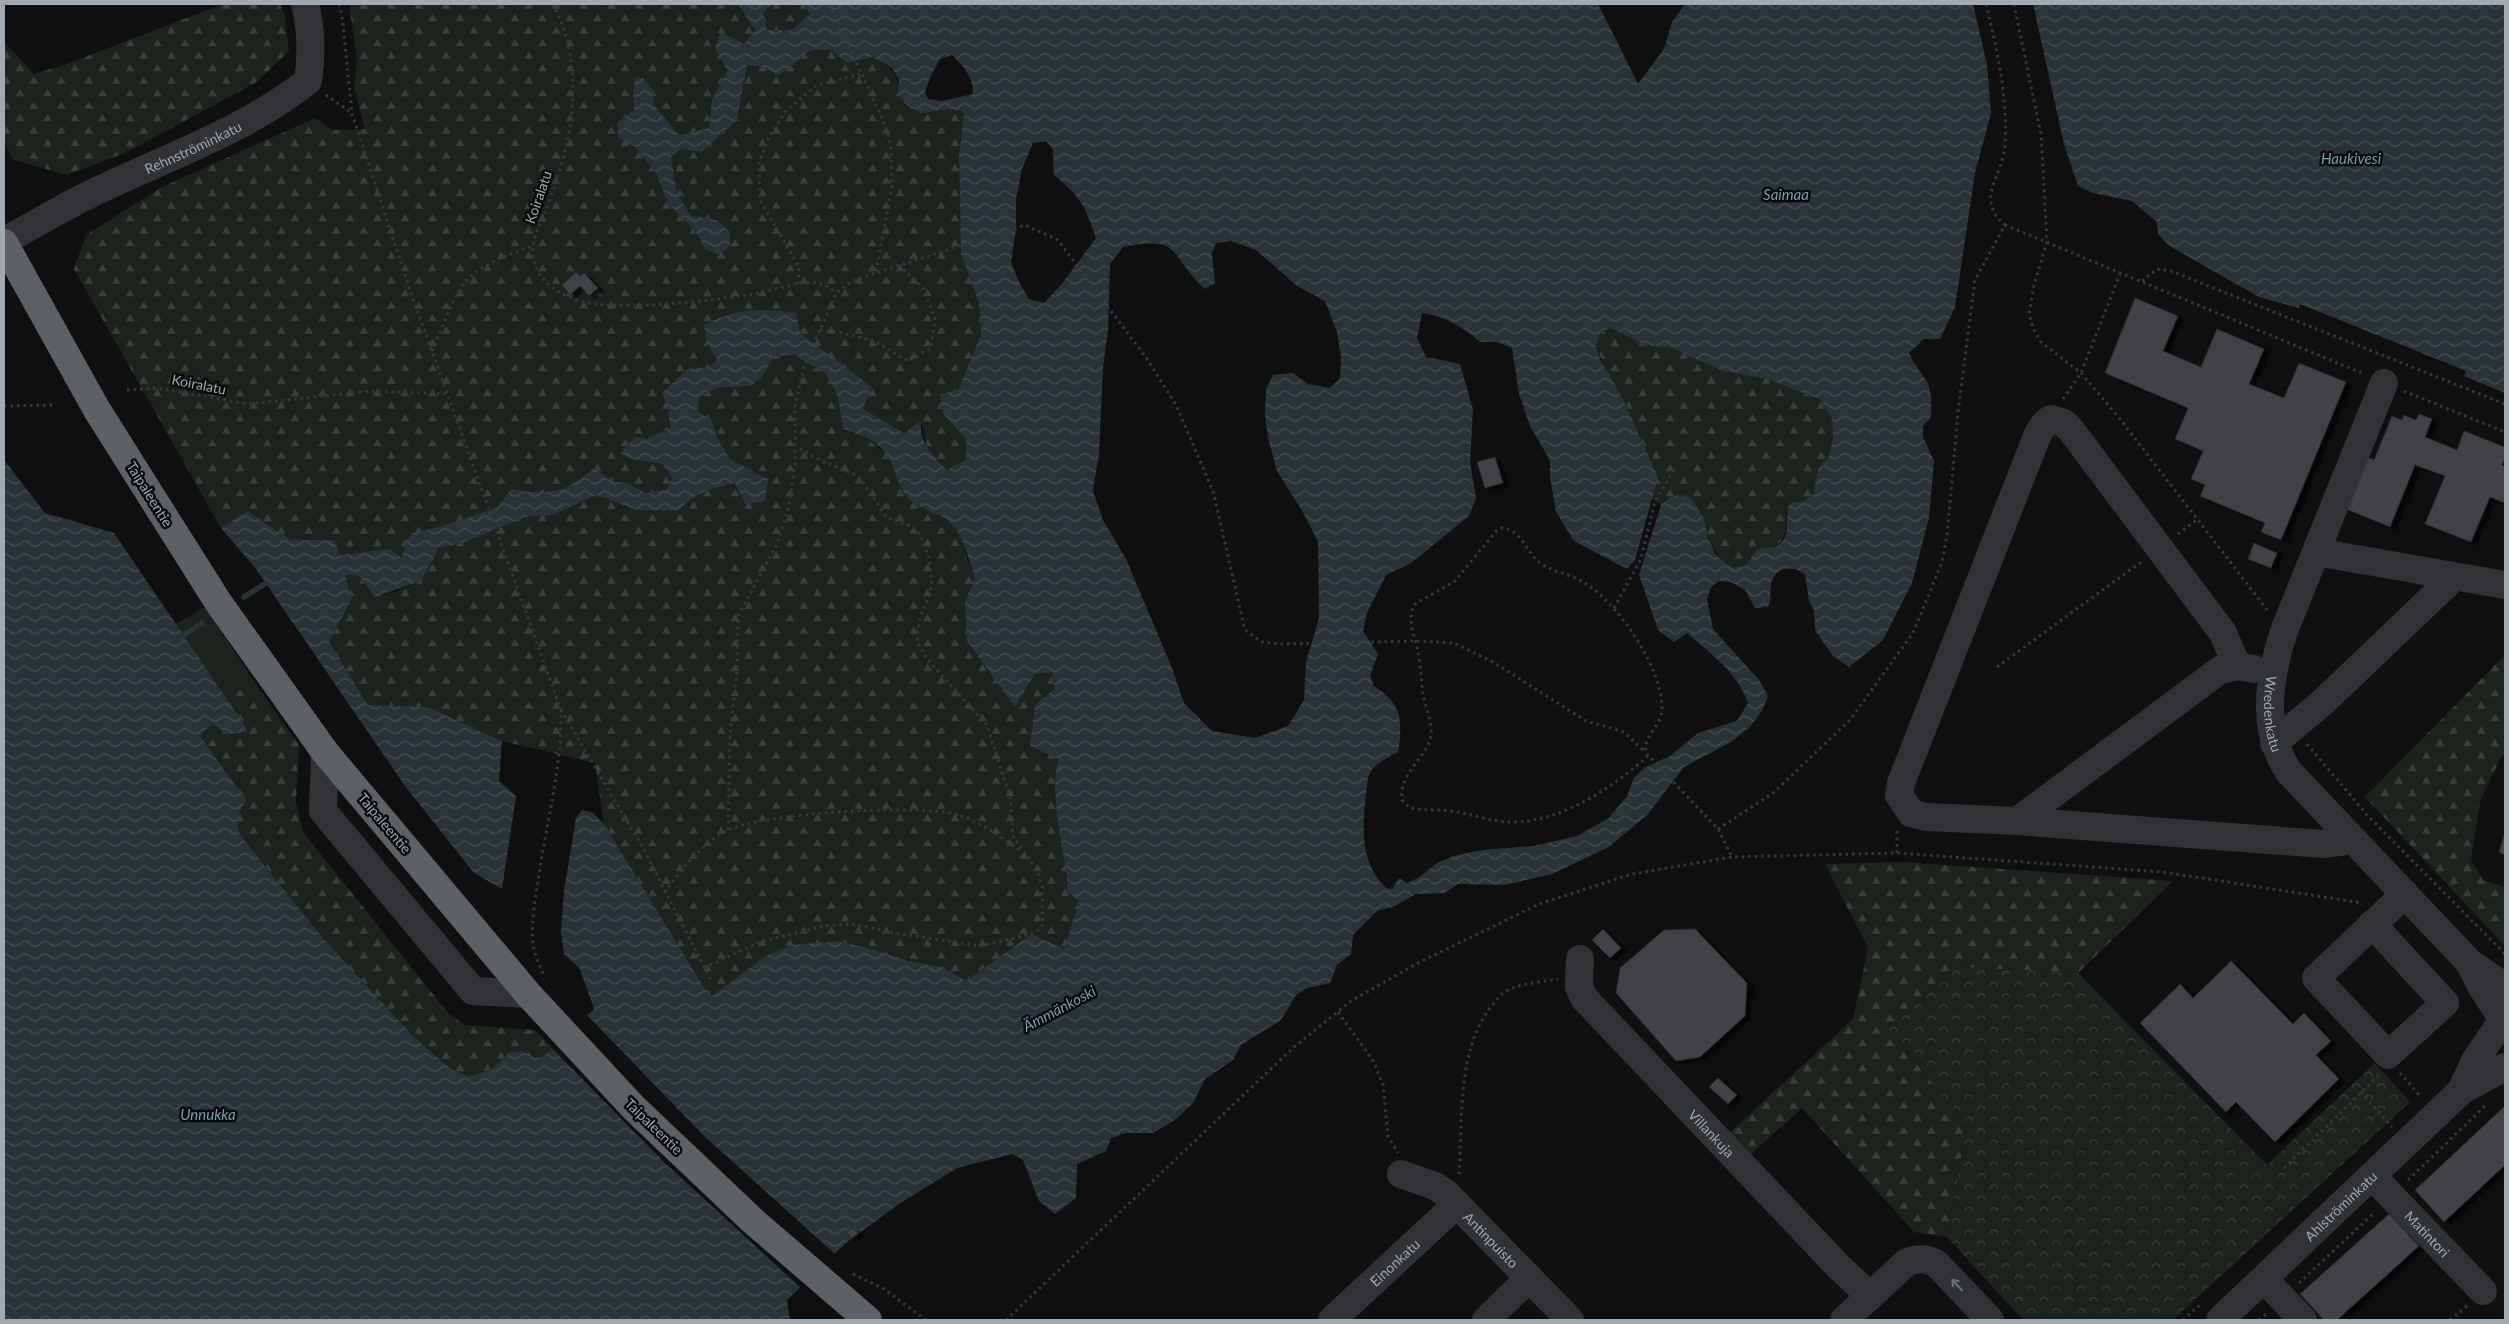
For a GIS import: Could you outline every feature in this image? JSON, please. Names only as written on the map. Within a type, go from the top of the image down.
[{"type":"highway","name":"Taipaleentie","points":[[4,242],[102,418],[218,602],[325,752],[536,985],[548,1016],[634,1108],[753,1221],[834,1277],[868,1320]]},
{"type":"street","points":[[305,4],[312,27],[312,57],[308,81]]},
{"type":"street","name":"Rehnströminkatu","points":[[4,242],[98,190],[230,130],[273,106],[308,81]]},
{"type":"street","name":"Wredenkatu","points":[[2384,383],[2284,631],[2273,674],[2269,712],[2274,743],[2279,756],[2289,772],[2354,840],[2388,910],[2505,987]]},
{"type":"street","points":[[2237,666],[2223,633],[2160,548],[2071,430],[2064,423],[2051,419],[2045,422],[2040,430],[2030,454],[1899,790],[1902,801],[1911,813],[1920,817],[2017,821],[2323,844],[2354,840]]},
{"type":"street","points":[[2316,552],[2505,585]]},
{"type":"street","points":[[2274,743],[2323,702],[2454,577]]},
{"type":"street","points":[[2017,821],[2220,670],[2237,666],[2273,674]]},
{"type":"street","points":[[325,752],[323,811],[473,991],[536,985]]},
{"type":"street","points":[[2388,910],[2445,1003],[2388,1055],[2316,978],[2388,910]]},
{"type":"street","name":"Wredenkatu","points":[[2469,962],[2502,1022]]},
{"type":"street","name":"Villankuja","points":[[1579,968],[1579,987],[1584,998],[1837,1265],[1870,1296]]},
{"type":"street","name":"Ahlströminkatu","points":[[2461,1091],[2476,1058],[2502,1022]]},
{"type":"street","name":"Ahlströminkatu","points":[[2220,1320],[2461,1091],[2505,1067]]},
{"type":"street","name":"Matintori","points":[[2372,1176],[2483,1291]]},
{"type":"street","name":"Antinpuisto","points":[[1409,1177],[1435,1186],[1457,1204],[1570,1320]]},
{"type":"street","name":"Einonkatu","points":[[1332,1320],[1457,1204]]},
{"type":"street","points":[[1844,1320],[1907,1262],[1918,1258],[1928,1259],[1937,1264],[1990,1320]]},
{"type":"street","points":[[1486,1320],[1529,1278]]},
{"type":"street","points":[[2264,1280],[2303,1320]]},
{"type":"path","points":[[339,4],[342,15],[352,114],[432,352],[561,710],[634,832],[712,982]]},
{"type":"path","name":"Koiralatu","points":[[533,246],[565,154],[574,104],[571,56],[564,27],[553,4]]},
{"type":"path","points":[[829,4],[884,123],[893,158],[889,206],[876,273]]},
{"type":"path","points":[[1986,4],[2001,68],[2005,108],[2005,147],[1990,194],[1990,206],[1995,217],[2005,225],[2047,241],[2120,274],[2505,432]]},
{"type":"path","points":[[2014,4],[2041,134],[2047,241],[2032,295],[2030,314],[2033,328],[2041,342],[2081,373],[2120,419],[2284,631]]},
{"type":"path","points":[[798,284],[799,267],[760,200],[759,163],[769,137],[785,112],[817,86],[862,74]]},
{"type":"path","points":[[308,81],[352,114]]},
{"type":"path","points":[[728,830],[730,730],[737,672],[737,622],[743,604],[776,546],[783,528],[793,488],[796,447],[794,405],[804,368],[836,293],[852,281],[1025,225],[1058,240],[1147,359],[1176,405],[1212,491],[1245,630],[1262,642],[1278,644],[1416,641],[1454,643],[1493,662],[1586,721],[1624,732],[1718,829],[1732,857]]},
{"type":"path","points":[[1718,829],[1772,793],[1850,720],[1913,633],[1942,562],[1947,536],[1958,412],[1975,280],[2005,225]]},
{"type":"path","points":[[432,352],[453,300],[468,278],[492,261],[533,246],[536,269],[542,279],[566,296],[586,302],[620,304],[687,301],[744,295],[798,284],[819,283],[836,293]]},
{"type":"path","points":[[820,330],[874,341],[908,361],[931,348],[935,319],[924,289],[899,265]]},
{"type":"path","points":[[2141,281],[2157,269],[2171,271],[2505,404]]},
{"type":"path","points":[[2051,419],[2081,373],[2120,274]]},
{"type":"path","name":"Koiralatu","points":[[127,390],[162,388],[247,404],[371,391],[447,394]]},
{"type":"path","points":[[4,406],[52,405]]},
{"type":"path","points":[[704,968],[736,952],[777,936],[840,924],[978,946],[1031,934],[1039,930],[1043,923],[1043,892],[1038,872],[1022,852],[1013,836],[1010,796],[987,725],[927,659],[917,641],[919,620],[929,596],[932,581],[929,558],[920,534],[910,526],[886,517],[856,474],[818,459],[796,447]]},
{"type":"path","points":[[1614,608],[1641,558],[1655,501],[1675,468]]},
{"type":"path","points":[[1997,667],[2198,520]]},
{"type":"path","points":[[1502,528],[1516,534],[1535,560],[1582,581],[1614,608],[1639,643],[1662,702],[1660,720],[1647,741],[1646,754],[1619,781],[1596,796],[1555,813],[1526,821],[1505,822],[1452,811],[1410,808],[1402,800],[1404,782],[1409,770],[1427,747],[1431,734],[1411,615],[1415,604],[1450,585],[1470,565],[1497,530],[1502,528]]},
{"type":"path","points":[[536,985],[533,919],[556,778],[561,733],[561,710]]},
{"type":"path","points":[[2295,725],[2315,755],[2368,816],[2505,954]]},
{"type":"path","points":[[664,892],[700,851],[728,830],[801,815],[925,810],[948,813],[972,820],[1022,852]]},
{"type":"path","points":[[1006,1320],[1294,1047],[1351,1001],[1420,962],[1539,904],[1632,874],[1732,857],[1897,853],[2164,872],[2327,896],[2382,907],[2388,910]]},
{"type":"path","points":[[1457,1204],[1466,1071],[1478,1027],[1488,1010],[1504,992],[1579,968]]},
{"type":"path","points":[[1338,1012],[1372,1059],[1383,1084],[1388,1136],[1409,1177]]},
{"type":"path","points":[[2284,1168],[2385,1069]]},
{"type":"path","points":[[2396,1069],[2425,1101]]},
{"type":"path","points":[[2361,1092],[2394,1128]]},
{"type":"path","points":[[834,1277],[884,1289],[926,1320]]},
{"type":"green space","points":[[223,4],[280,4],[285,16],[289,51],[257,82],[123,154],[66,175],[12,159],[4,140],[4,42],[34,74],[67,64]]},
{"type":"green space","points":[[349,4],[738,4],[755,30],[744,44],[719,33],[715,48],[727,71],[712,100],[709,128],[679,135],[654,105],[653,89],[643,78],[635,79],[633,92],[634,110],[617,123],[618,137],[635,147],[656,173],[668,204],[695,231],[705,249],[716,220],[690,215],[677,193],[671,157],[681,149],[737,120],[747,65],[766,68],[778,76],[810,50],[831,50],[847,62],[872,57],[891,70],[898,84],[898,91],[964,112],[959,156],[961,254],[979,303],[981,334],[958,390],[940,394],[942,413],[966,439],[966,458],[947,470],[928,451],[921,421],[904,433],[863,409],[872,387],[800,333],[707,344],[717,359],[709,367],[687,370],[668,408],[670,428],[621,452],[631,459],[662,464],[672,478],[666,490],[645,493],[626,482],[614,482],[594,468],[565,488],[547,492],[512,489],[498,507],[446,525],[413,533],[406,539],[403,559],[390,549],[339,555],[335,541],[291,540],[247,511],[221,528],[74,269],[86,235],[162,187],[315,118],[333,130],[365,129],[354,88],[357,61]]},
{"type":"green space","points":[[772,4],[803,4],[810,14],[792,30],[767,30],[762,13]]},
{"type":"green space","points":[[1609,328],[1644,345],[1672,348],[1721,371],[1767,379],[1819,399],[1832,418],[1833,438],[1829,456],[1818,469],[1813,496],[1786,512],[1784,536],[1777,545],[1754,552],[1745,566],[1732,568],[1712,547],[1704,518],[1666,498],[1661,505],[1650,498],[1658,477],[1623,399],[1608,375],[1596,346],[1601,333]]},
{"type":"green space","points":[[795,355],[825,373],[838,397],[843,429],[863,435],[887,455],[899,484],[956,528],[964,541],[967,559],[975,577],[965,601],[1015,707],[1035,674],[1052,672],[1059,758],[1055,798],[1067,878],[1067,891],[1079,901],[1064,950],[1030,934],[966,981],[943,967],[909,961],[872,949],[837,941],[794,945],[767,955],[710,997],[604,824],[595,763],[502,741],[428,707],[368,705],[329,642],[352,599],[345,575],[359,576],[375,597],[398,591],[421,581],[439,548],[463,543],[525,517],[554,515],[596,495],[637,510],[677,511],[698,495],[719,486],[768,479],[730,459],[718,439],[712,421],[697,410],[700,397],[716,388],[750,386],[761,379],[774,356]]},
{"type":"green space","points":[[205,607],[260,690],[221,690],[176,624]]},
{"type":"green space","points":[[2505,655],[2505,753],[2501,757],[2480,801],[2471,860],[2483,880],[2505,887],[2505,946],[2365,797]]},
{"type":"green space","points":[[221,690],[260,690],[299,745],[296,802],[303,832],[448,1013],[465,1025],[535,1030],[552,1047],[542,1057],[535,1059],[522,1051],[510,1052],[491,1070],[469,1076],[452,1070],[414,1037],[322,937],[241,836],[236,825],[237,816],[200,736],[212,724],[246,732],[244,724]]},
{"type":"green space","points":[[1902,862],[2173,881],[2078,973],[1959,967],[1887,1028],[1967,1125],[1947,1237],[1914,1232],[1802,1108],[1751,1154],[1729,1133],[1853,1019],[1868,948],[1825,864]]},
{"type":"green space","points":[[1959,967],[2078,973],[2267,1165],[2375,1063],[2410,1102],[2173,1320],[2023,1320],[1947,1237],[1967,1125],[1887,1028]]},
{"type":"water","points":[[738,4],[772,4],[763,13],[767,30],[792,30],[810,14],[803,4],[1598,4],[1638,84],[1664,49],[1672,22],[1685,4],[1973,4],[1987,64],[1991,113],[1975,173],[1955,307],[1940,339],[1924,339],[1909,353],[1928,383],[1931,397],[1931,417],[1923,426],[1923,437],[1934,461],[1929,518],[1912,583],[1883,640],[1849,667],[1832,655],[1815,630],[1814,610],[1809,601],[1805,574],[1795,569],[1785,569],[1773,578],[1768,607],[1755,608],[1745,590],[1731,582],[1719,581],[1711,587],[1707,599],[1713,629],[1760,681],[1768,696],[1763,709],[1750,727],[1731,742],[1684,767],[1648,814],[1609,847],[1552,874],[1504,885],[1458,884],[1444,893],[1416,894],[1393,907],[1377,911],[1353,935],[1351,954],[1337,965],[1330,983],[1307,988],[1296,995],[1281,1020],[1241,1045],[1233,1060],[1205,1079],[1193,1103],[1175,1120],[1153,1133],[1126,1133],[1111,1138],[1106,1151],[1077,1164],[1076,1198],[1055,1214],[1039,1201],[1023,1160],[1012,1154],[957,1168],[899,1204],[847,1242],[787,1300],[790,1320],[4,1320],[4,460],[45,513],[114,533],[244,724],[247,732],[228,734],[212,724],[200,736],[246,800],[237,822],[241,836],[322,937],[414,1037],[452,1070],[469,1076],[491,1070],[510,1052],[522,1051],[535,1058],[542,1057],[594,1009],[580,969],[564,954],[561,933],[564,891],[576,818],[582,810],[593,813],[604,824],[710,997],[767,955],[793,945],[837,941],[872,949],[909,961],[943,967],[966,981],[1031,934],[1064,949],[1079,901],[1067,891],[1055,785],[1059,759],[1030,746],[1035,705],[1054,689],[1052,672],[1035,674],[1015,707],[967,641],[965,601],[975,577],[961,537],[944,518],[917,506],[910,500],[902,490],[890,461],[878,446],[861,435],[843,429],[838,397],[825,373],[795,355],[774,356],[761,379],[750,386],[716,388],[700,397],[697,410],[712,421],[718,439],[730,459],[768,479],[765,501],[745,504],[735,483],[697,495],[678,511],[637,510],[596,495],[553,515],[525,517],[463,543],[439,548],[421,581],[375,597],[359,576],[345,575],[352,599],[329,642],[368,705],[428,707],[502,741],[499,781],[516,796],[502,889],[474,873],[405,786],[256,569],[221,528],[247,511],[291,540],[335,540],[339,555],[390,549],[402,558],[406,539],[413,533],[446,525],[498,507],[511,489],[536,492],[556,491],[574,483],[594,468],[614,482],[626,482],[645,493],[666,490],[672,478],[662,464],[631,459],[620,453],[635,437],[646,439],[670,428],[668,408],[662,393],[687,369],[709,367],[717,359],[707,344],[704,325],[738,312],[759,310],[796,313],[800,333],[872,387],[863,409],[904,433],[921,421],[922,436],[928,448],[947,470],[966,459],[966,439],[942,413],[940,394],[958,390],[981,334],[979,303],[961,254],[959,156],[964,112],[951,109],[921,113],[904,103],[898,91],[899,80],[892,68],[872,57],[847,63],[831,50],[811,50],[778,76],[766,68],[747,65],[737,120],[702,152],[681,149],[671,157],[677,193],[690,215],[716,220],[730,232],[730,246],[719,255],[705,249],[695,231],[668,204],[656,173],[635,147],[618,137],[617,123],[634,110],[633,92],[635,79],[643,78],[653,89],[654,105],[679,135],[709,128],[712,100],[727,71],[715,48],[720,32],[744,44],[755,30]],"holes":[[[952,55],[956,59],[970,77],[973,94],[942,101],[928,99],[925,92],[931,75],[940,59]],[[1046,141],[1053,150],[1054,175],[1070,189],[1081,203],[1096,238],[1061,285],[1044,303],[1029,299],[1019,282],[1011,262],[1016,229],[1016,199],[1022,169],[1033,143]],[[1231,241],[1256,250],[1297,286],[1325,301],[1337,332],[1341,357],[1340,378],[1330,388],[1308,384],[1293,373],[1273,375],[1266,389],[1265,416],[1268,438],[1277,471],[1301,509],[1318,541],[1319,618],[1306,662],[1304,700],[1288,726],[1255,738],[1212,731],[1184,703],[1172,668],[1126,559],[1103,520],[1093,491],[1099,453],[1103,368],[1108,329],[1110,264],[1123,247],[1142,244],[1166,246],[1173,251],[1205,289],[1215,283],[1212,253],[1216,243]],[[1422,313],[1430,314],[1453,323],[1480,342],[1497,342],[1512,348],[1519,394],[1530,426],[1550,460],[1550,477],[1556,512],[1574,541],[1627,569],[1635,560],[1658,477],[1623,399],[1600,359],[1596,346],[1601,333],[1610,328],[1644,345],[1672,348],[1722,371],[1767,379],[1819,399],[1832,418],[1833,438],[1829,456],[1818,469],[1813,495],[1802,502],[1790,503],[1787,513],[1785,538],[1777,546],[1757,550],[1745,566],[1732,568],[1715,554],[1708,538],[1704,518],[1690,497],[1674,496],[1667,499],[1661,505],[1639,575],[1658,630],[1674,642],[1687,633],[1731,673],[1738,682],[1748,703],[1737,721],[1698,733],[1670,756],[1644,768],[1634,778],[1627,796],[1609,818],[1577,836],[1534,846],[1482,850],[1454,856],[1437,863],[1418,878],[1407,883],[1399,878],[1392,889],[1386,888],[1371,867],[1365,844],[1364,820],[1369,774],[1379,763],[1398,752],[1400,722],[1395,706],[1390,699],[1374,686],[1370,675],[1378,654],[1363,631],[1367,613],[1386,575],[1411,563],[1469,516],[1476,498],[1470,462],[1473,409],[1460,364],[1426,357],[1417,338]]]},
{"type":"water","name":"Haukivesi","points":[[2033,4],[2505,4],[2505,393],[2464,376],[2466,371],[2301,305],[2299,308],[2259,297],[2168,245],[2158,234],[2157,222],[2132,201],[2093,193],[2078,186],[2064,144]]},
{"type":"pier","points":[[2300,304],[2466,371],[2463,378],[2463,372],[2302,308],[2298,311]]},
{"type":"pier","points":[[585,1013],[703,1135],[836,1255],[801,1288],[664,1162],[550,1046]]},
{"type":"building","points":[[576,272],[580,276],[584,273],[598,288],[589,296],[580,286],[570,295],[562,285]]},
{"type":"building","points":[[2135,298],[2178,316],[2163,351],[2201,367],[2217,329],[2264,349],[2249,384],[2284,398],[2299,363],[2346,382],[2281,540],[2261,532],[2265,523],[2200,496],[2205,485],[2191,479],[2203,451],[2175,439],[2188,408],[2105,373]]},
{"type":"building","points":[[2419,414],[2432,419],[2425,437],[2457,450],[2464,431],[2505,447],[2505,458],[2502,465],[2505,467],[2505,503],[2490,497],[2471,542],[2425,524],[2445,476],[2415,465],[2390,527],[2346,509],[2367,457],[2374,460],[2392,416],[2402,420],[2404,415],[2416,420]]},
{"type":"building","points":[[1495,457],[1503,483],[1485,488],[1477,462]]},
{"type":"building","points":[[2254,543],[2277,553],[2271,568],[2248,559]]},
{"type":"building","points":[[2505,832],[2505,855],[2499,852]]},
{"type":"building","points":[[1603,929],[1621,948],[1610,958],[1592,940]]},
{"type":"building","points":[[1695,929],[1747,983],[1745,1016],[1700,1057],[1676,1061],[1616,993],[1620,968],[1664,930]]},
{"type":"building","points":[[2231,961],[2293,1024],[2304,1013],[2331,1041],[2316,1055],[2339,1079],[2275,1142],[2236,1102],[2226,1112],[2140,1023],[2180,984],[2193,998]]},
{"type":"building","points":[[1718,1078],[1737,1095],[1728,1104],[1709,1087]]},
{"type":"building","points":[[2505,1106],[2505,1165],[2444,1222],[2415,1190]]},
{"type":"building","points":[[2389,1214],[2419,1246],[2337,1320],[2324,1320],[2300,1294]]},
{"type":"building","points":[[854,1228],[858,1234],[852,1238],[847,1232]]},
{"type":"waterway","points":[[244,597],[266,583]]},
{"type":"waterway","points":[[184,635],[202,623]]},
{"type":"water label","name":"Saimaa","points":[[1786,194]]},
{"type":"water label","name":"Ämmänkoski","points":[[1059,1008]]},
{"type":"water label","name":"Unnukka","points":[[208,1114]]}]
